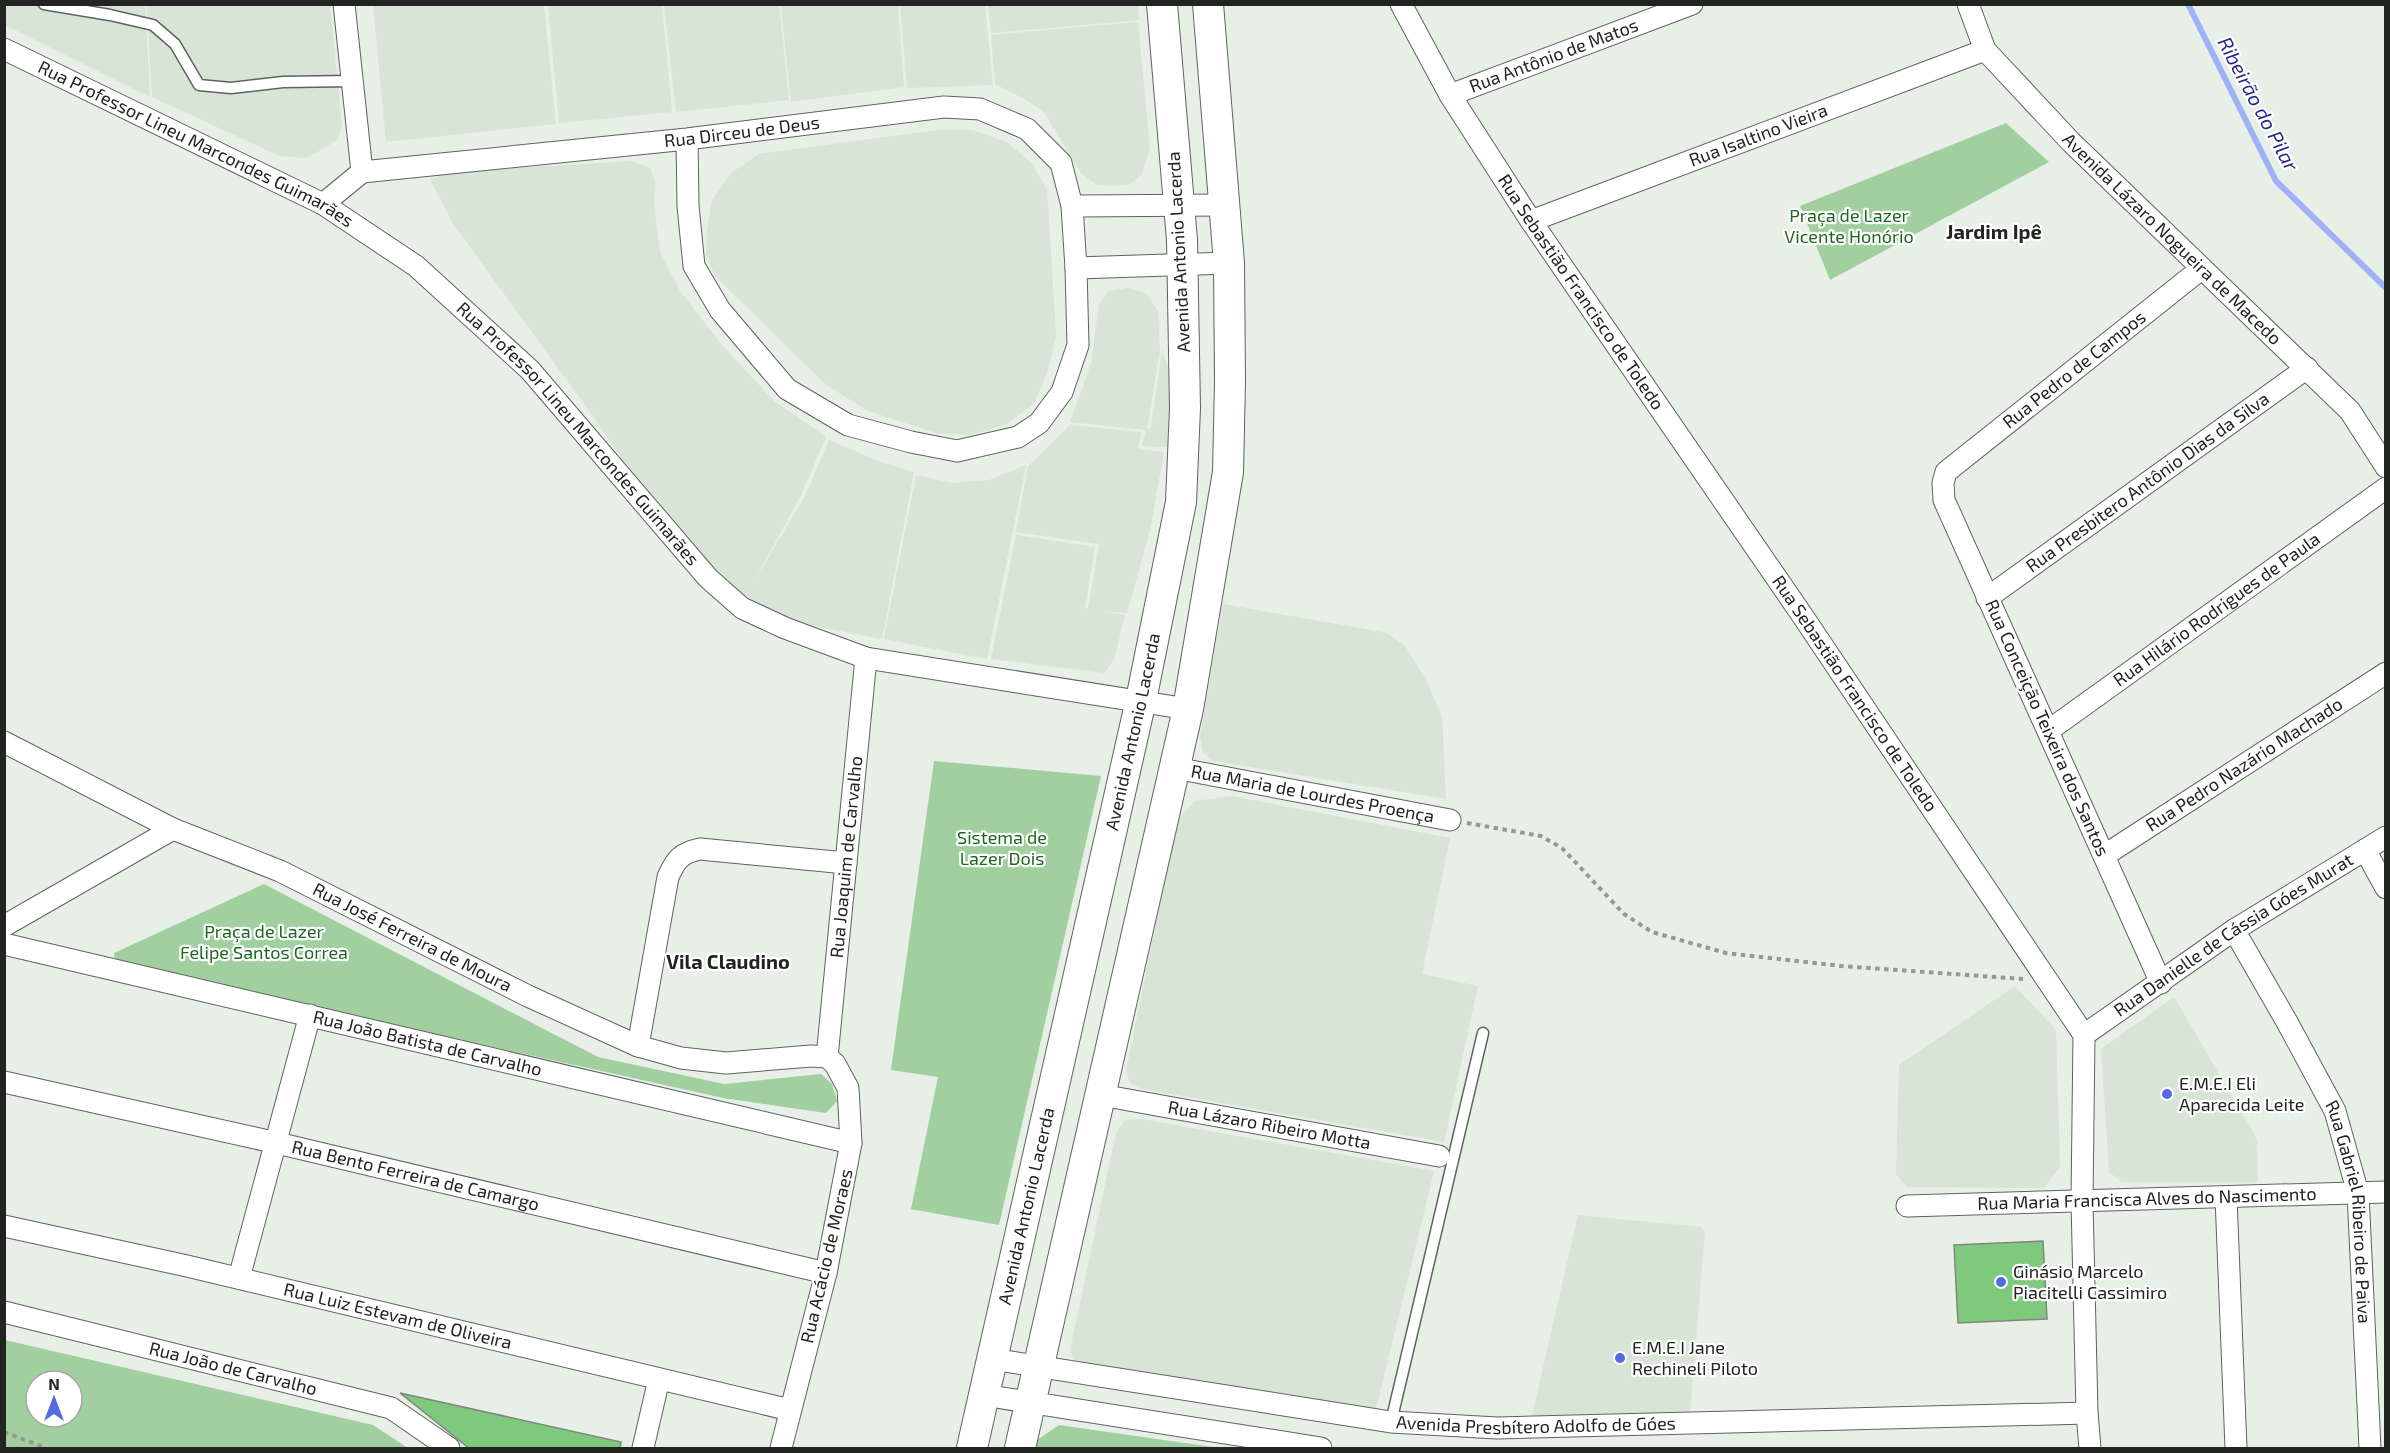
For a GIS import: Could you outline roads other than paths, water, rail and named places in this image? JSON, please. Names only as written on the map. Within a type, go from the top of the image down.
[{"type":"main road","name":"Avenida Antonio Lacerda","points":[[972,1449],[1141,700],[1181,502],[1185,408],[1180,206],[1162,4]]},
{"type":"main road","points":[[1020,1449],[1188,709],[1228,472],[1229,263],[1208,4]]},
{"type":"street","points":[[322,204],[362,172],[344,4]]},
{"type":"street","name":"Rua Sebastião Francisco de Toledo","points":[[1401,4],[1450,95],[1531,220],[1802,615],[2084,1035]]},
{"type":"street","name":"Rua Antônio de Matos","points":[[1450,95],[1692,4]]},
{"type":"street","name":"Avenida Lázaro Nogueira de Macedo","points":[[1968,4],[1985,50],[2071,142],[2350,411],[2385,467]]},
{"type":"street","name":"Rua Professor Lineu Marcondes Guimarães","points":[[4,49],[322,204],[416,266],[530,370],[708,578],[742,608],[785,628],[866,658],[1188,709]]},
{"type":"street","name":"Rua Isaltino Vieira","points":[[1531,220],[1985,50]]},
{"type":"street","name":"Rua Dirceu de Deus","points":[[362,172],[687,139],[944,107],[980,108],[1027,129],[1061,163],[1072,206],[1078,345],[1062,392],[1040,423],[1018,437],[957,451],[911,442],[848,425],[787,388],[720,310],[694,266],[688,206],[687,139]]},
{"type":"street","points":[[1072,206],[1224,205]]},
{"type":"street","points":[[1076,267],[1229,263]]},
{"type":"street","name":"Rua Pedro de Campos","points":[[1946,472],[2201,269]]},
{"type":"street","name":"Rua Presbitero Antônio Dias da Silva","points":[[1988,598],[2307,368]]},
{"type":"street","name":"Rua Conceição Teixeira dos Santos","points":[[1946,472],[1943,483],[1944,500],[2161,983]]},
{"type":"street","name":"Rua Hilário Rodrigues de Paula","points":[[2048,731],[2385,488]]},
{"type":"street","name":"Rua Joaquim de Carvalho","points":[[831,1061],[846,863],[866,658]]},
{"type":"street","name":"Rua Pedro Nazário Machado","points":[[2105,855],[2385,673]]},
{"type":"street","name":"Rua José Ferreira de Moura","points":[[7,746],[173,830],[280,871],[528,996],[638,1046],[681,1058],[726,1063],[794,1056],[831,1061]]},
{"type":"street","name":"Rua Maria de Lourdes Proença","points":[[1174,768],[1450,820]]},
{"type":"street","points":[[4,926],[173,830]]},
{"type":"street","name":"Rua Danielle de Cássia Góes Murat","points":[[2084,1035],[2234,930],[2385,837]]},
{"type":"street","points":[[638,1046],[668,877],[675,859],[685,852],[699,849],[846,863]]},
{"type":"street","points":[[2365,850],[2385,888]]},
{"type":"street","name":"Rua Gabriel Ribeiro de Paiva","points":[[2234,930],[2288,1022],[2334,1111],[2358,1193],[2370,1449]]},
{"type":"street","name":"Rua João Batista de Carvalho","points":[[4,944],[851,1143]]},
{"type":"street","points":[[239,1278],[310,1015]]},
{"type":"street","points":[[2084,1035],[2082,1201],[2087,1413],[2090,1449]]},
{"type":"street","name":"Rua Acácio de Moraes","points":[[781,1449],[826,1273],[851,1143],[848,1088],[831,1061]]},
{"type":"street","name":"Rua Bento Ferreira de Camargo","points":[[4,1082],[277,1143],[826,1273]]},
{"type":"street","name":"Rua Lázaro Ribeiro Motta","points":[[1101,1095],[1439,1156]]},
{"type":"street","name":"Rua Maria Francisca Alves do Nascimento","points":[[1907,1206],[2385,1192]]},
{"type":"street","points":[[2226,1197],[2236,1449]]},
{"type":"street","name":"Rua Luiz Estevam de Oliveira","points":[[4,1226],[239,1278],[790,1410]]},
{"type":"street","name":"Rua João de Carvalho","points":[[4,1312],[391,1408],[431,1434],[449,1449]]},
{"type":"street","name":"Avenida Presbítero Adolfo de Góes","points":[[992,1359],[1391,1422],[1497,1428],[2087,1413]]},
{"type":"street","points":[[644,1449],[659,1378]]},
{"type":"street","points":[[983,1395],[1321,1449]]},
{"type":"lane","points":[[44,4],[153,24],[175,44],[199,85],[231,88],[283,82],[352,81]]},
{"type":"lane","points":[[1391,1422],[1483,1033]]},
{"type":"waterway","name":"Ribeirão do Pilar","points":[[2188,4],[2276,181],[2386,288]]},
{"type":"place","name":"E.M.E.I Eli Aparecida Leite","points":[[2167,1094]]},
{"type":"place","name":"Ginásio Marcelo Piacitelli Cassimiro","points":[[2001,1282]]},
{"type":"place","name":"E.M.E.I Jane Rechineli Piloto","points":[[1620,1358]]},
{"type":"district","name":"Jardim Ipê","points":[[1994,232]]},
{"type":"district","name":"Vila Claudino","points":[[728,962]]},
{"type":"park label","name":"Praça de Lazer Vicente Honório","points":[[1849,226]]},
{"type":"park label","name":"Sistema de Lazer Dois","points":[[1002,848]]},
{"type":"park label","name":"Praça de Lazer Felipe Santos Correa","points":[[264,942]]}]
